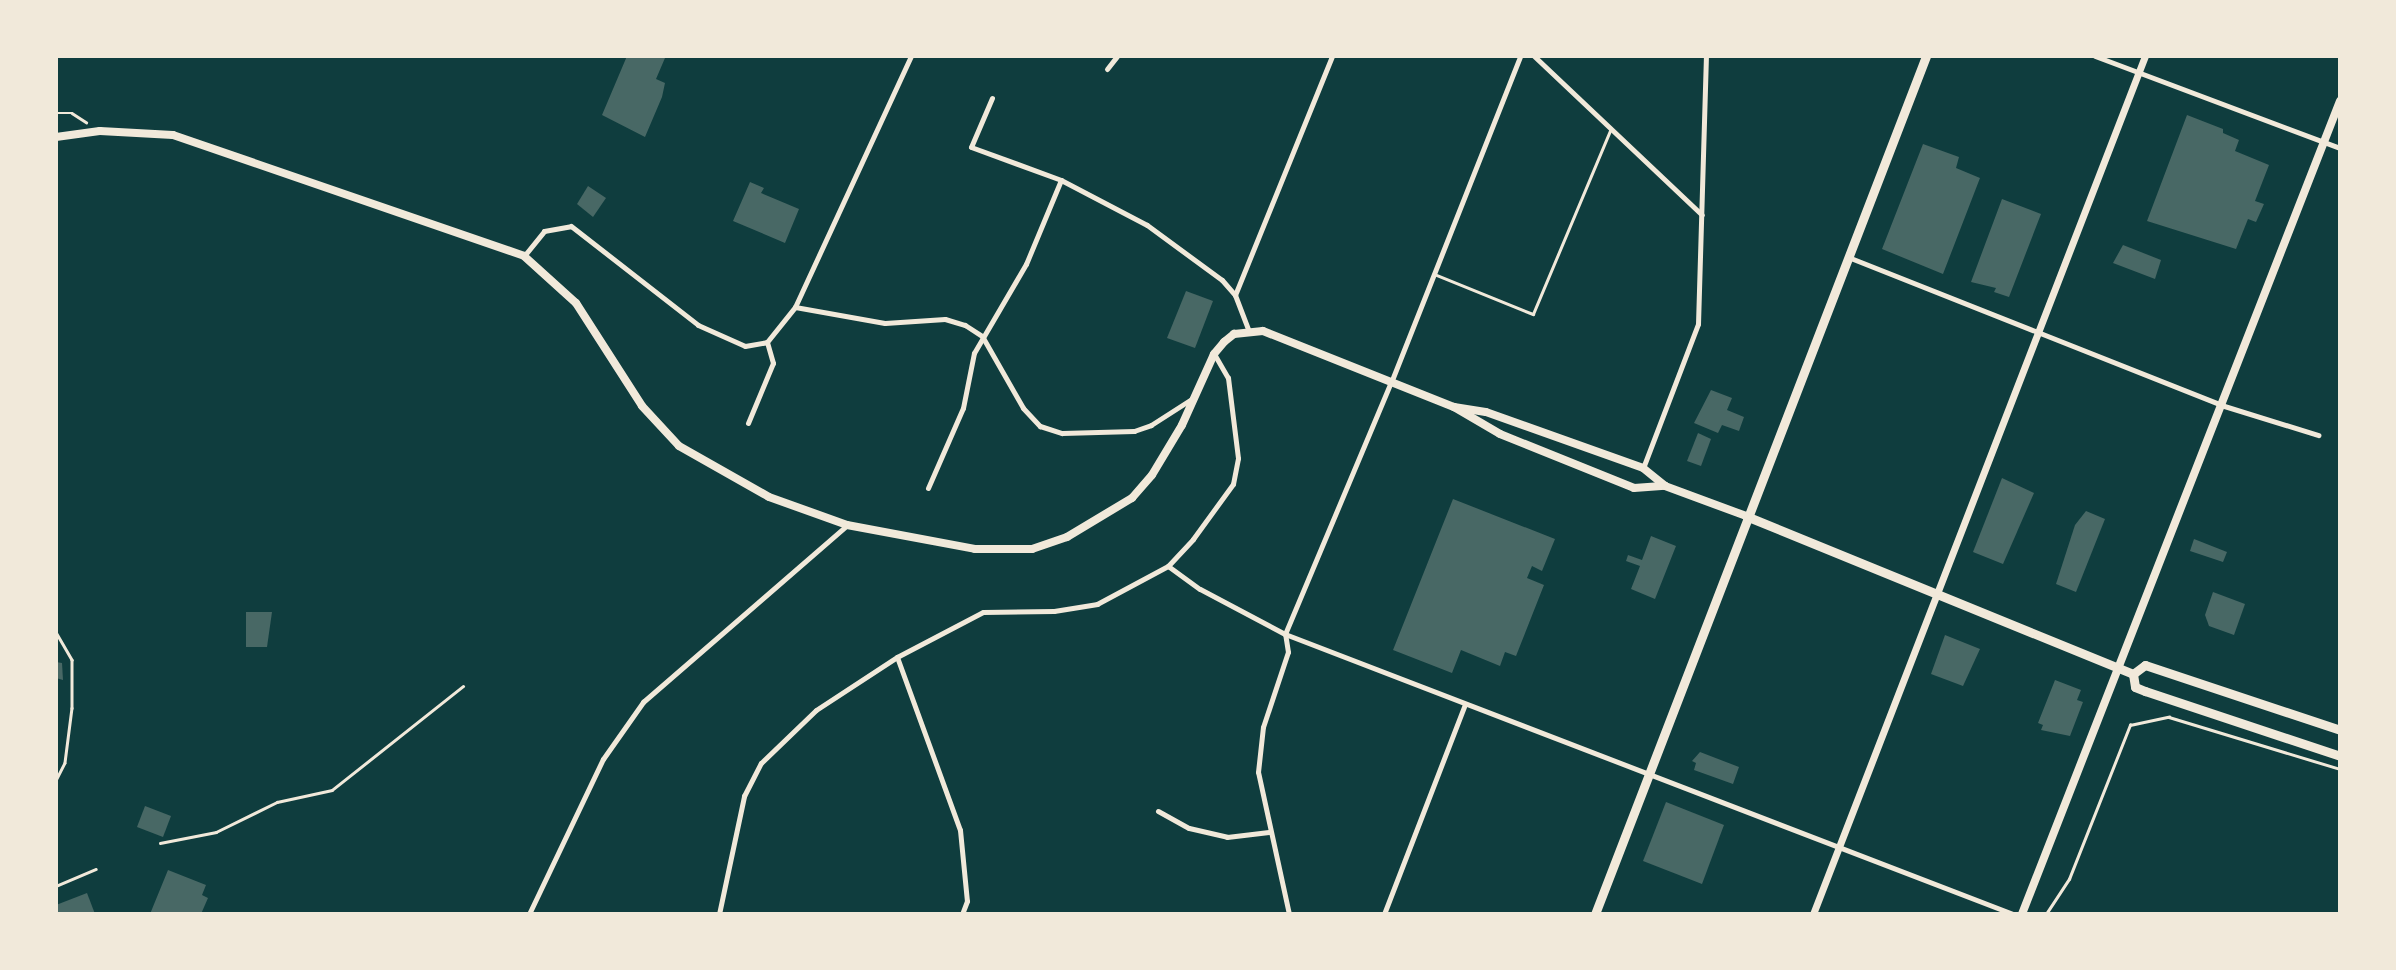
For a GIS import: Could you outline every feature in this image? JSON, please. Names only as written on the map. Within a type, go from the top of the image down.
[{"type":"main road","points":[[1595,914],[1746,516],[1926,56]]},
{"type":"main road","points":[[2022,914],[2340,101]]},
{"type":"main road","points":[[56,138],[100,131],[173,135],[214,146],[524,256],[576,303],[642,406],[679,446],[769,497],[847,525],[975,549],[1032,548],[1066,537],[1132,498],[1166,455],[1214,354],[1234,334],[1249,331],[1263,331],[1392,380],[1454,407],[1479,425],[1634,488],[1665,486]]},
{"type":"main road","points":[[1454,407],[1486,412],[1643,468],[1665,486],[1746,516],[2133,674]]},
{"type":"main road","points":[[1558,457],[1564,440]]},
{"type":"main road","points":[[2133,674],[2145,665],[2340,730]]},
{"type":"main road","points":[[2133,674],[2136,687],[2145,691],[2340,756]]},
{"type":"street","points":[[524,256],[544,231],[571,226],[698,326],[745,346],[767,342],[795,307],[910,58],[902,56]]},
{"type":"street","points":[[1107,69],[1117,56]]},
{"type":"street","points":[[1235,295],[1332,56]]},
{"type":"street","points":[[1289,914],[1258,772],[1263,727],[1288,652],[1285,634],[1392,380],[1520,56]]},
{"type":"street","points":[[1534,56],[1702,215]]},
{"type":"street","points":[[1643,468],[1698,324],[1706,56]]},
{"type":"street","points":[[2095,56],[2340,148]]},
{"type":"street","points":[[1813,914],[2145,56]]},
{"type":"street","points":[[992,98],[971,147],[1061,180],[1147,225],[1222,280],[1235,295],[1249,331]]},
{"type":"street","points":[[928,488],[963,408],[982,336],[1003,308],[1061,180]]},
{"type":"street","points":[[1848,257],[2221,405],[2318,435]]},
{"type":"street","points":[[795,307],[885,323],[945,319],[982,336],[1023,408],[1040,426],[1062,433],[1134,430],[1151,425],[1195,396]]},
{"type":"street","points":[[748,423],[773,363],[767,342]]},
{"type":"street","points":[[719,914],[744,796],[761,763],[785,736],[844,689],[897,657],[983,612],[1054,611],[1097,604],[1168,566],[1214,513],[1233,484],[1236,430],[1228,378],[1214,354]]},
{"type":"street","points":[[530,914],[603,759],[643,702],[847,525]]},
{"type":"street","points":[[1168,566],[1200,589],[1285,634],[2013,914]]},
{"type":"street","points":[[897,657],[960,830],[967,901],[962,914]]},
{"type":"street","points":[[1384,914],[1465,704]]},
{"type":"street","points":[[1158,811],[1189,828],[1227,837],[1269,832]]},
{"type":"lane","points":[[1434,274],[1533,314],[1611,129]]},
{"type":"lane","points":[[56,632],[72,660],[72,708],[65,763],[56,781]]},
{"type":"lane","points":[[160,843],[216,832],[277,802],[332,790],[463,686]]},
{"type":"lane","points":[[56,886],[96,869]]},
{"type":"path","points":[[56,113],[72,113],[100,131]]},
{"type":"path","points":[[2046,914],[2068,879],[2130,724],[2169,717],[2340,769]]},
{"type":"building","points":[[627,56],[665,58],[656,79],[665,83],[662,97],[645,137],[602,115]]},
{"type":"building","points":[[2187,115],[2223,129],[2223,133],[2239,140],[2235,151],[2269,165],[2255,201],[2264,204],[2256,222],[2248,219],[2236,249],[2147,221]]},
{"type":"building","points":[[1923,144],[1959,157],[1956,168],[1980,178],[1943,274],[1882,249]]},
{"type":"building","points":[[750,182],[764,188],[761,193],[799,209],[785,243],[733,221]]},
{"type":"building","points":[[588,186],[606,198],[593,217],[577,204]]},
{"type":"building","points":[[2002,199],[2041,214],[2009,297],[1994,292],[1996,288],[1971,282]]},
{"type":"building","points":[[2123,245],[2161,260],[2155,279],[2113,263]]},
{"type":"building","points":[[1186,291],[1213,301],[1195,348],[1167,338]]},
{"type":"building","points":[[1711,390],[1732,398],[1727,410],[1744,417],[1739,431],[1722,425],[1718,433],[1694,423]]},
{"type":"building","points":[[1698,433],[1711,439],[1701,466],[1687,461]]},
{"type":"building","points":[[2002,478],[2034,493],[2003,564],[1973,552]]},
{"type":"building","points":[[1453,499],[1555,539],[1542,571],[1532,566],[1527,578],[1544,585],[1516,656],[1505,652],[1500,666],[1461,650],[1452,673],[1393,650]]},
{"type":"building","points":[[2086,511],[2105,519],[2076,592],[2056,584],[2075,525]]},
{"type":"building","points":[[1651,536],[1676,546],[1655,599],[1631,589],[1640,566],[1626,561],[1628,555],[1642,560]]},
{"type":"building","points":[[2194,539],[2227,552],[2223,562],[2190,551]]},
{"type":"building","points":[[2213,592],[2245,604],[2234,635],[2209,626],[2205,615]]},
{"type":"building","points":[[246,612],[272,612],[267,647],[246,647]]},
{"type":"building","points":[[1945,635],[1980,649],[1963,686],[1931,674]]},
{"type":"building","points":[[56,662],[62,663],[63,680],[56,678]]},
{"type":"building","points":[[2055,680],[2081,690],[2077,700],[2083,702],[2070,736],[2041,730],[2043,725],[2038,723]]},
{"type":"building","points":[[1700,752],[1739,767],[1733,784],[1694,770],[1696,763],[1692,761]]},
{"type":"building","points":[[1666,802],[1724,825],[1702,884],[1643,861]]},
{"type":"building","points":[[145,806],[171,816],[163,837],[137,827]]},
{"type":"building","points":[[168,870],[206,885],[202,895],[208,898],[201,914],[150,914]]},
{"type":"building","points":[[87,893],[95,914],[56,914],[56,905]]}]
